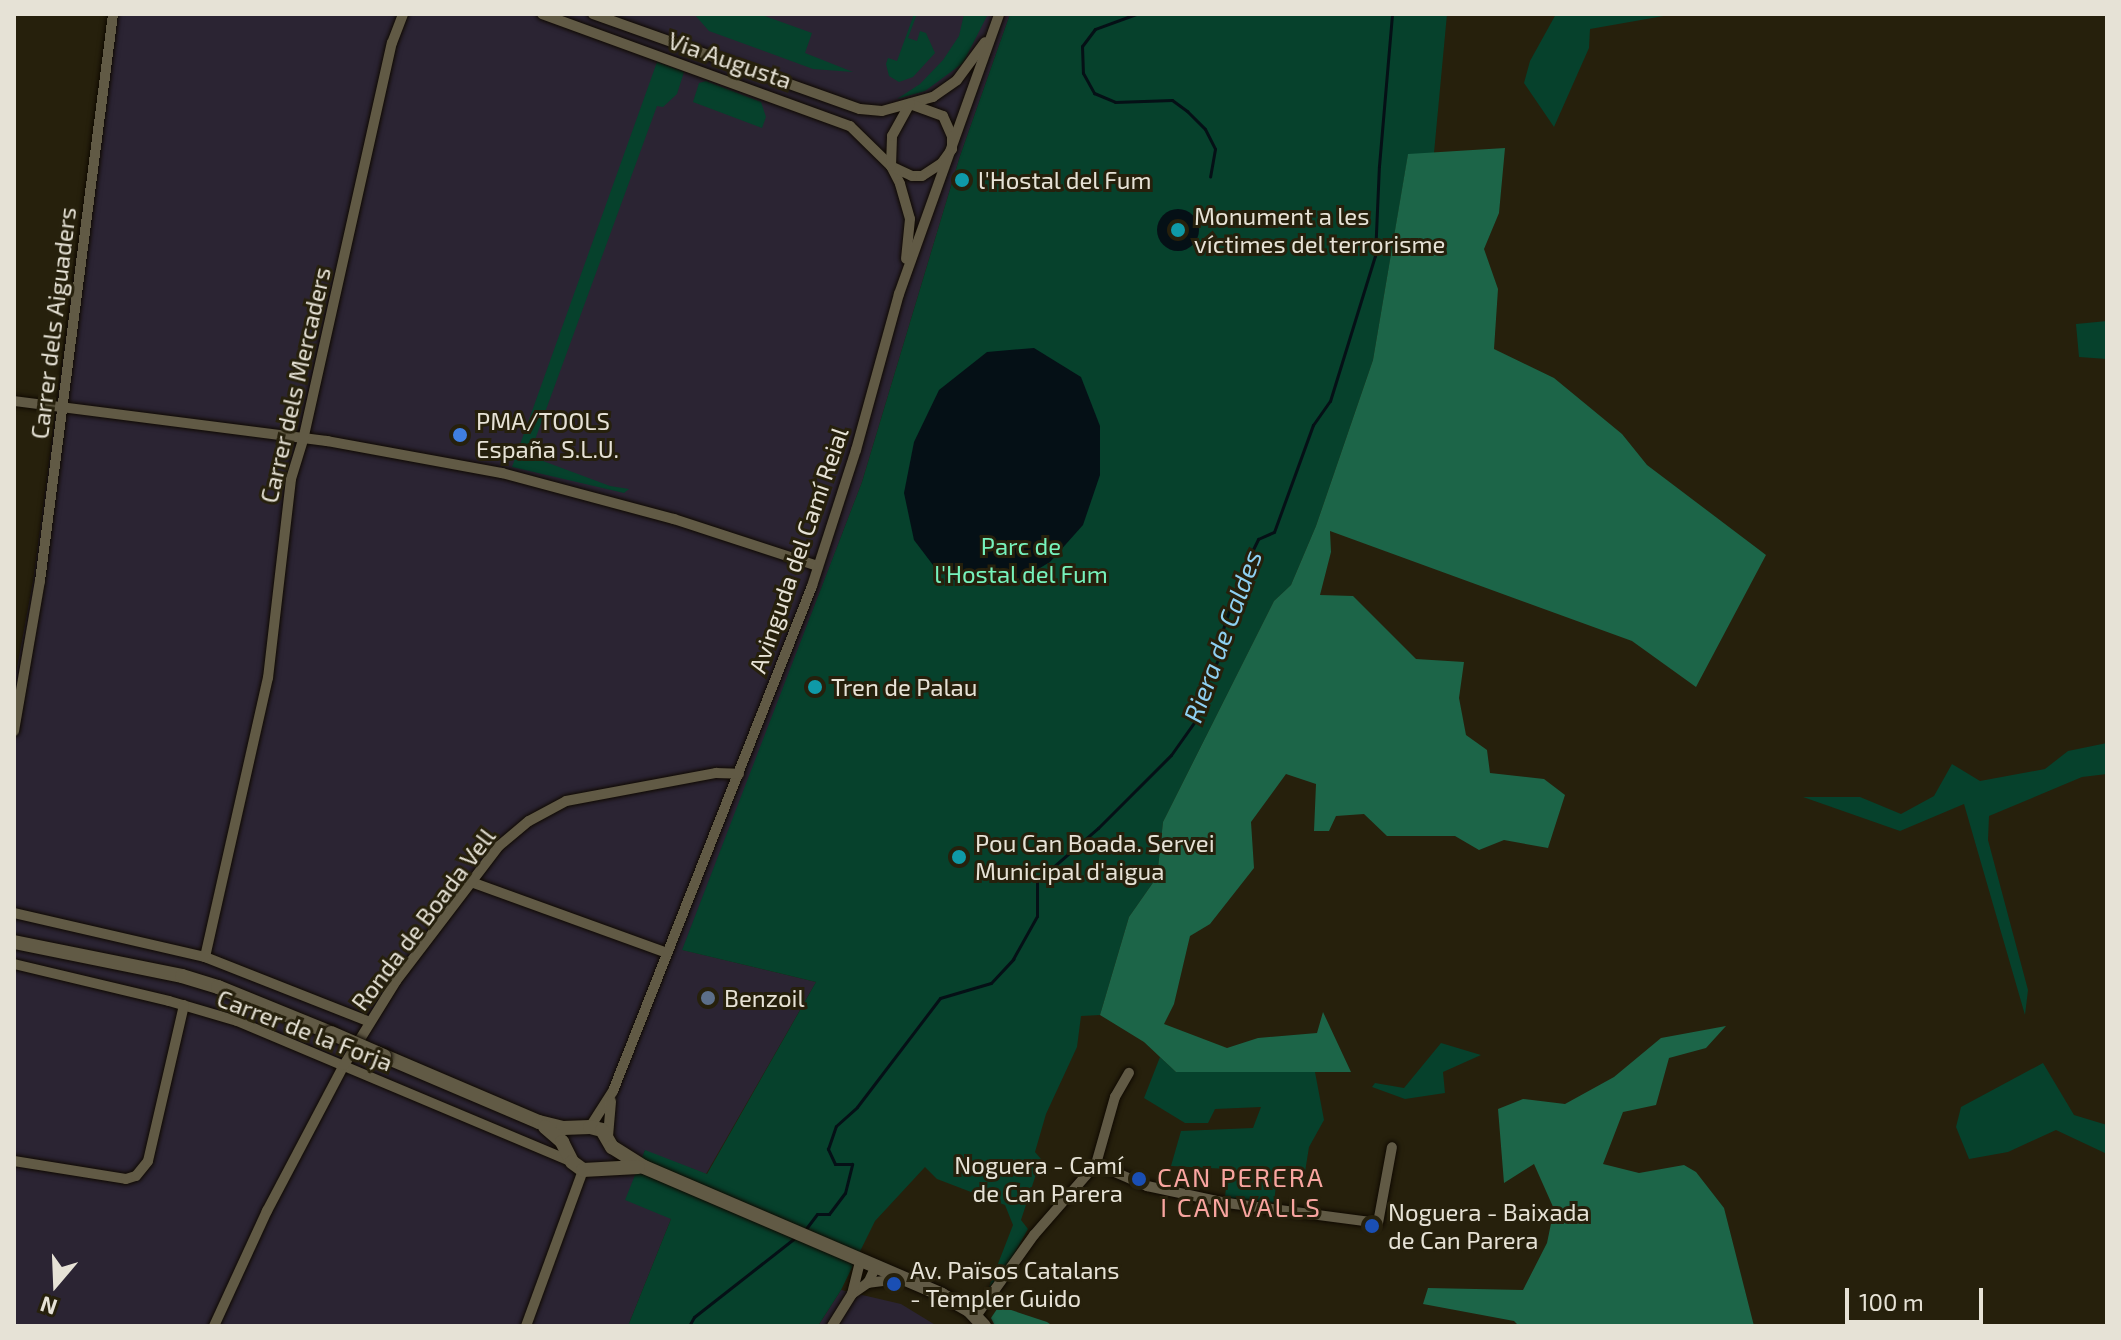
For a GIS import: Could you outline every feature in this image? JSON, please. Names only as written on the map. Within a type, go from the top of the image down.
[{"type":"main road","points":[[14,942],[147,967],[251,1000],[539,1122],[585,1128],[610,1141],[644,1167],[904,1278],[961,1305],[980,1321]]},
{"type":"main road","points":[[14,950],[251,1000]]},
{"type":"main road","points":[[539,1122],[574,1161],[602,1168],[644,1167]]},
{"type":"main road","points":[[574,1161],[570,1139],[585,1128]]},
{"type":"main road","points":[[602,1168],[611,1156],[610,1141]]},
{"type":"street","name":"Carrer dels Aiguaders","points":[[14,731],[24,683],[63,408],[113,14]]},
{"type":"street","name":"Carrer dels Mercaders","points":[[205,957],[268,678],[291,479],[303,440],[392,43],[403,14]]},
{"type":"street","name":"Via Augusta","points":[[542,14],[829,116],[850,126],[891,166]]},
{"type":"street","name":"Via Augusta","points":[[593,14],[860,109],[882,111],[933,97],[957,80],[995,27]]},
{"type":"street","name":"Avinguda del Camí Reial","points":[[585,1128],[613,1091],[818,566],[856,450],[899,294],[999,14]]},
{"type":"street","points":[[891,166],[912,176],[922,176],[942,163],[952,149],[952,136],[943,116],[910,104]]},
{"type":"street","name":"Via Augusta","points":[[899,294],[910,219],[891,166],[892,136],[910,104]]},
{"type":"street","points":[[14,401],[303,440],[502,473],[674,519],[818,566]]},
{"type":"street","name":"Ronda de Boada Vell","points":[[214,1326],[267,1211],[370,1022],[396,981],[471,882],[514,833],[566,801],[716,773],[739,774]]},
{"type":"street","points":[[471,882],[667,953]]},
{"type":"street","points":[[14,913],[205,957],[370,1022]]},
{"type":"street","name":"Carrer de la Forja","points":[[14,964],[237,1021],[574,1161]]},
{"type":"street","points":[[14,1161],[126,1179],[136,1176],[148,1161],[184,1005]]},
{"type":"street","points":[[980,1321],[1034,1235],[1096,1164],[1115,1097],[1129,1073]]},
{"type":"street","name":"Avinguda del Camí Reial","points":[[610,1141],[613,1091]]},
{"type":"street","points":[[1096,1164],[1147,1186],[1227,1203],[1378,1223],[1392,1147]]},
{"type":"street","points":[[526,1326],[574,1161]]},
{"type":"street","points":[[832,1326],[852,1294],[861,1259]]},
{"type":"street","points":[[852,1294],[867,1283],[876,1266]]},
{"type":"street","points":[[867,1283],[904,1278]]},
{"type":"shaded area","points":[[109,14],[1010,14],[960,156],[862,482],[683,950],[816,982],[706,1174],[644,1151],[671,1219],[628,1326],[14,1326],[14,684],[33,581]]},
{"type":"shaded area","points":[[1178,209],[1193,215],[1199,230],[1193,245],[1178,251],[1163,245],[1157,230],[1163,215]]},
{"type":"shaded area","points":[[1034,348],[1081,377],[1100,426],[1100,475],[1083,525],[1050,562],[1013,584],[963,585],[936,569],[914,540],[904,493],[914,442],[939,390],[987,352]]},
{"type":"shaded area","points":[[841,1290],[901,1304],[937,1326],[818,1326]]},
{"type":"green space","points":[[694,14],[759,14],[812,33],[805,53],[853,72],[813,69],[709,31]]},
{"type":"green space","points":[[914,14],[917,14],[908,38],[917,41],[920,31],[926,33],[935,53],[913,77],[899,82],[889,76],[886,64],[888,58],[897,61]]},
{"type":"green space","points":[[964,14],[988,14],[963,63],[925,91],[897,99],[920,84],[943,60],[959,36]]},
{"type":"green space","name":"Parc de l'Hostal del Fum","points":[[1010,14],[1447,14],[1434,153],[1408,155],[1373,360],[1316,526],[1291,585],[1274,601],[1163,822],[1157,877],[1129,917],[1100,1015],[1081,1016],[1077,1047],[1046,1114],[1035,1152],[1041,1159],[1021,1220],[1028,1229],[1002,1275],[989,1287],[1013,1225],[1005,1205],[937,1179],[925,1167],[875,1221],[841,1290],[818,1326],[628,1326],[671,1219],[625,1200],[645,1150],[707,1174],[816,982],[682,950],[862,482],[960,156]]},
{"type":"green space","points":[[1556,14],[1675,14],[1590,29],[1589,48],[1554,127],[1524,83],[1530,61]]},
{"type":"green space","points":[[657,62],[684,72],[677,94],[663,107],[657,106],[532,448],[535,458],[610,486],[629,489],[624,493],[512,467]]},
{"type":"green space","points":[[706,81],[761,102],[766,117],[762,128],[693,102],[699,83]]},
{"type":"green space","points":[[1505,148],[1499,213],[1484,249],[1498,289],[1494,349],[1554,378],[1622,434],[1647,465],[1766,555],[1696,687],[1632,641],[1330,531],[1331,552],[1320,595],[1353,596],[1416,659],[1464,662],[1459,698],[1466,735],[1487,750],[1490,773],[1544,779],[1565,795],[1548,848],[1504,840],[1479,850],[1455,836],[1387,836],[1364,814],[1336,816],[1329,831],[1314,831],[1316,784],[1286,774],[1251,822],[1254,868],[1210,924],[1190,936],[1174,1004],[1164,1024],[1227,1048],[1258,1038],[1317,1033],[1323,1012],[1351,1072],[1176,1072],[1144,1042],[1100,1015],[1129,917],[1157,877],[1163,822],[1274,601],[1291,585],[1316,526],[1373,360],[1408,154]]},
{"type":"green space","points":[[2107,321],[2107,359],[2079,357],[2076,324]]},
{"type":"green space","points":[[2107,743],[2107,774],[2082,777],[1989,816],[1988,840],[2028,990],[2025,1015],[1964,804],[1900,831],[1803,797],[1860,797],[1901,814],[1934,796],[1952,764],[1980,781],[2045,769],[2068,751]]},
{"type":"green space","points":[[1726,1026],[1706,1048],[1669,1058],[1656,1105],[1623,1112],[1603,1164],[1639,1173],[1684,1165],[1696,1172],[1724,1208],[1754,1326],[1519,1326],[1514,1321],[1423,1304],[1428,1288],[1523,1290],[1547,1243],[1554,1209],[1534,1164],[1504,1183],[1498,1109],[1523,1099],[1565,1104],[1614,1077],[1661,1038]]},
{"type":"green space","points":[[1441,1043],[1481,1055],[1443,1072],[1445,1093],[1405,1099],[1372,1087],[1375,1083],[1404,1088]]},
{"type":"green space","points":[[1160,1057],[1176,1072],[1315,1072],[1324,1120],[1309,1147],[1305,1172],[1278,1167],[1274,1203],[1225,1197],[1228,1169],[1171,1166],[1181,1131],[1253,1128],[1261,1107],[1215,1109],[1208,1123],[1185,1123],[1144,1098]]},
{"type":"green space","points":[[2043,1063],[2074,1115],[2107,1125],[2107,1154],[2056,1130],[2008,1152],[1969,1159],[1956,1127],[1961,1107]]},
{"type":"green space","points":[[999,1306],[1053,1326],[995,1326],[991,1318]]},
{"type":"waterway","points":[[1136,14],[1095,29],[1082,46],[1083,73],[1094,93],[1115,102],[1172,100],[1187,111],[1205,129],[1215,149],[1210,177]]},
{"type":"waterway","name":"Riera de Caldes","points":[[805,1230],[817,1214],[829,1214],[845,1193],[852,1164],[835,1164],[828,1149],[836,1126],[857,1107],[940,998],[991,983],[1013,959],[1037,916],[1037,881],[1098,828],[1171,755],[1198,717],[1195,705],[1222,652],[1222,632],[1242,572],[1258,539],[1274,532],[1313,425],[1330,401],[1375,256],[1392,14]]},
{"type":"waterway","name":"Riera de Caldes","points":[[689,1326],[694,1317],[796,1237]]},
{"type":"place","name":"l'Hostal del Fum","points":[[962,180]]},
{"type":"place","name":"Monument a les víctimes del terrorisme","points":[[1178,230]]},
{"type":"place","name":"PMA/TOOLS España S.L.U.","points":[[460,435]]},
{"type":"place","name":"Tren de Palau","points":[[815,687]]},
{"type":"place","name":"Pou Can Boada. Servei Municipal d'aigua","points":[[959,857]]},
{"type":"place","name":"Benzoil","points":[[708,998]]},
{"type":"place","name":"Noguera - Camí de Can Parera","points":[[1139,1179]]},
{"type":"place","name":"Noguera - Baixada de Can Parera","points":[[1372,1226]]},
{"type":"place","name":"Av. Països Catalans - Templer Guido","points":[[894,1284]]},
{"type":"district","name":"CAN PERERA I CAN VALLS","points":[[1241,1192]]}]
